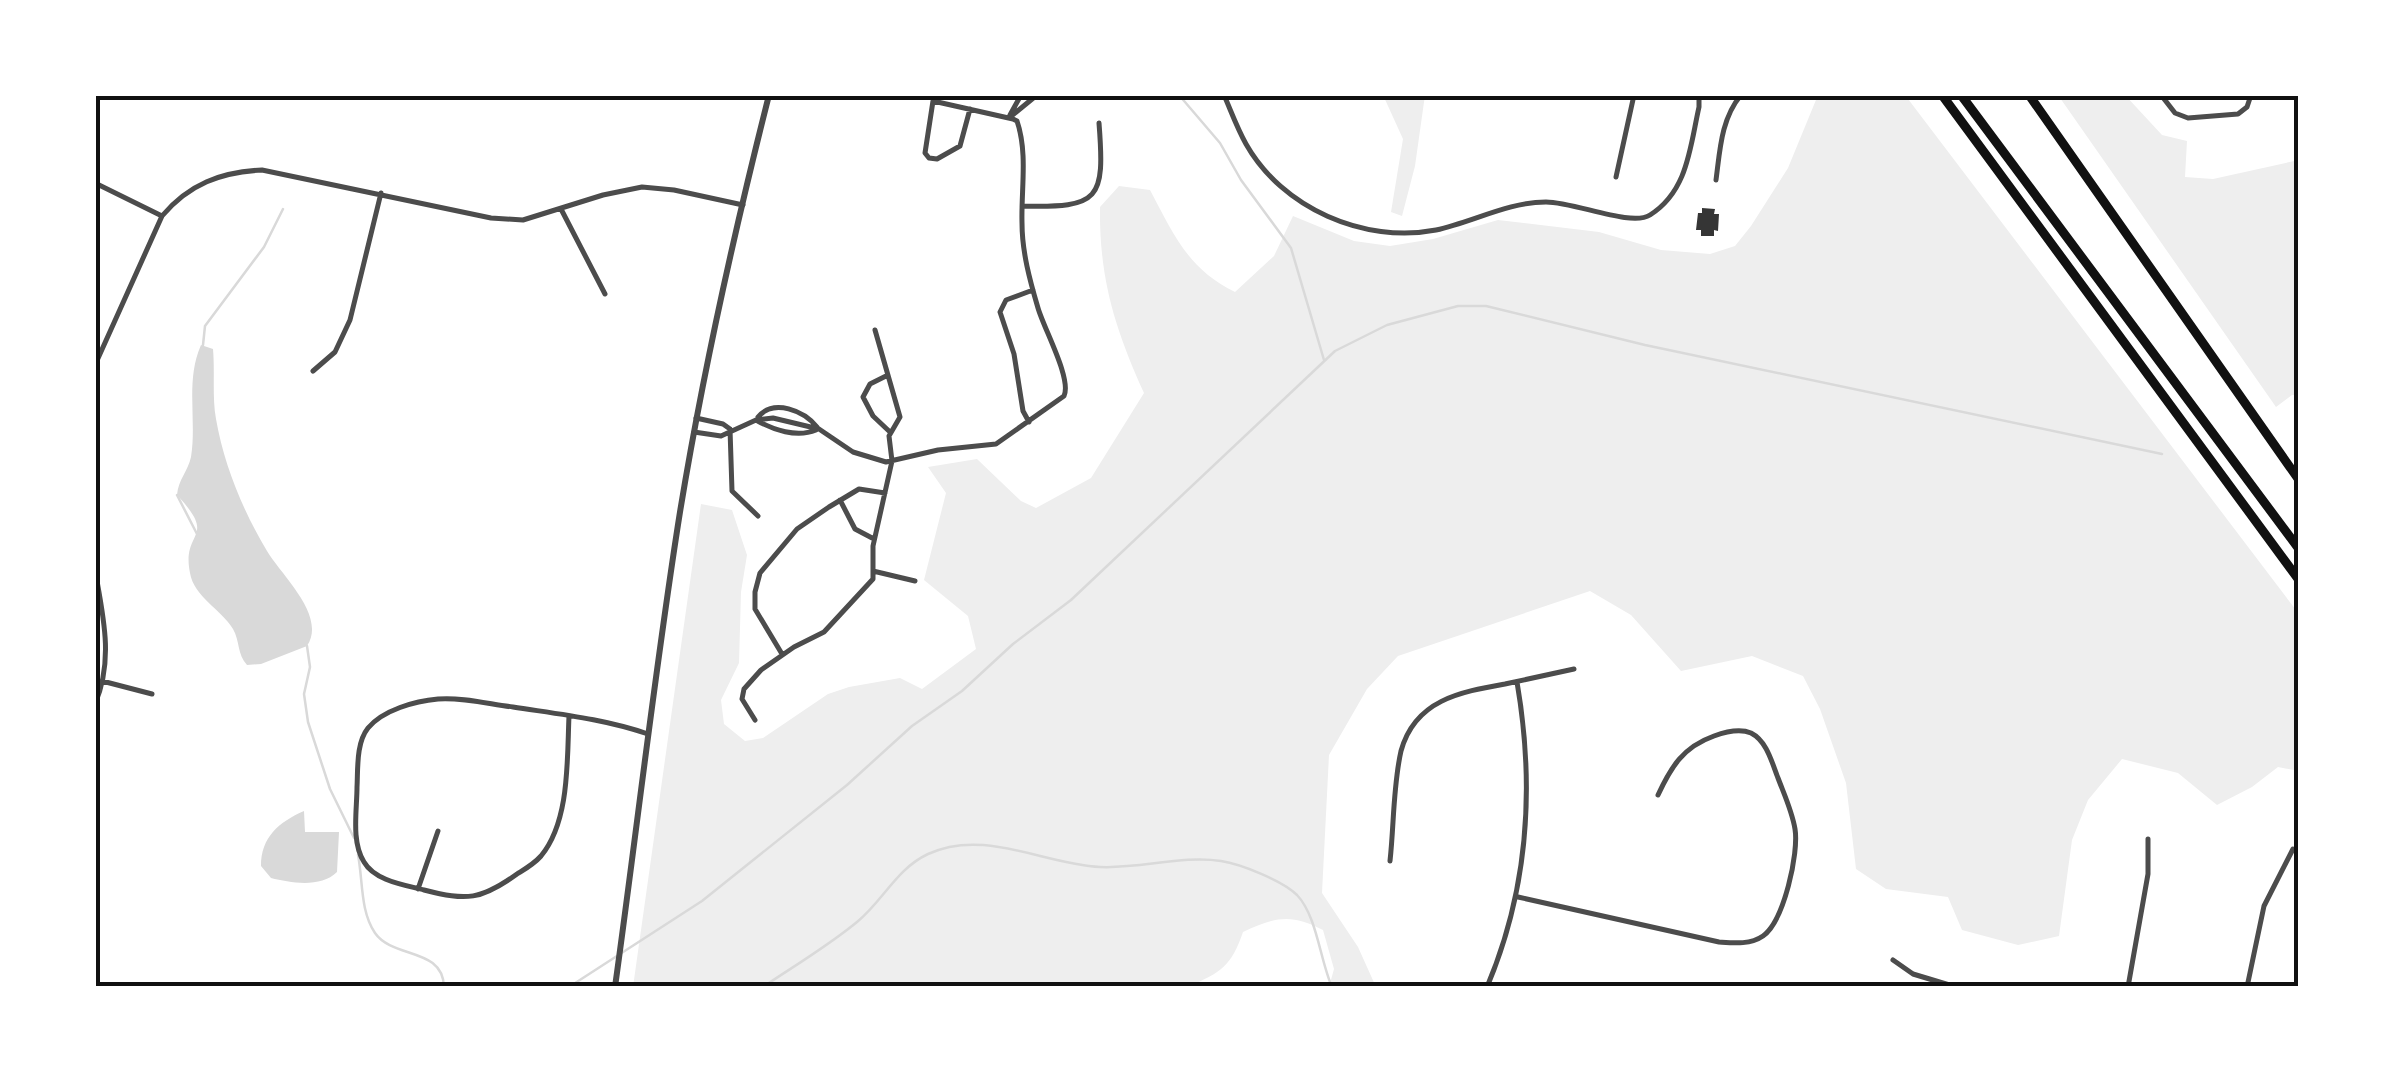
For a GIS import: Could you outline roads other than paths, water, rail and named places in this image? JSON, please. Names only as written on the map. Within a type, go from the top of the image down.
[{"type":"highway","points":[[1942,95],[2299,580]]},
{"type":"highway","points":[[1961,95],[2299,549]]},
{"type":"highway","points":[[2029,95],[2299,480]]},
{"type":"street","points":[[615,987],[696,418],[769,95]]},
{"type":"street","points":[[1009,118],[1021,95]]},
{"type":"street","points":[[1009,118],[1037,95]]},
{"type":"street","points":[[1224,95],[1247,146],[1272,177],[1300,200],[1351,225],[1383,232],[1434,230],[1521,204],[1544,202],[1584,206],[1622,218],[1638,220],[1648,216],[1674,194],[1687,161],[1698,95]]},
{"type":"street","points":[[1616,177],[1634,95]]},
{"type":"street","points":[[1716,180],[1724,128],[1741,95]]},
{"type":"street","points":[[2165,96],[2175,113],[2188,118],[2234,115],[2244,110],[2251,95]]},
{"type":"street","points":[[694,432],[721,436],[775,407],[807,415],[819,429],[852,452],[882,462],[951,448],[991,446],[1061,399],[1067,390],[1033,290],[1023,237],[1016,120],[970,109],[933,101],[924,146],[929,158],[938,159],[960,146],[970,109]]},
{"type":"street","points":[[1022,206],[1070,206],[1092,194],[1102,170],[1099,123]]},
{"type":"street","points":[[95,366],[162,216],[177,198],[208,179],[235,171],[262,170],[491,218],[522,220],[603,194],[642,188],[674,190],[743,205]]},
{"type":"street","points":[[95,183],[162,216]]},
{"type":"street","points":[[314,371],[335,352],[350,320],[381,193]]},
{"type":"street","points":[[561,209],[604,294]]},
{"type":"street","points":[[1029,422],[1000,312],[1006,300],[1033,290]]},
{"type":"street","points":[[756,720],[742,702],[742,692],[782,654],[824,632],[869,584],[873,571],[874,540],[892,461],[890,432],[900,416],[875,330]]},
{"type":"street","points":[[888,375],[874,380],[863,397],[873,416],[890,432]]},
{"type":"street","points":[[696,418],[730,429]]},
{"type":"street","points":[[756,420],[768,427],[802,434],[819,429]]},
{"type":"street","points":[[730,429],[732,491],[758,516]]},
{"type":"street","points":[[782,654],[755,609],[758,578],[796,530],[840,500],[862,489],[886,494]]},
{"type":"street","points":[[840,500],[856,530],[874,540]]},
{"type":"street","points":[[95,570],[106,629],[102,681],[95,704]]},
{"type":"street","points":[[873,571],[915,581]]},
{"type":"street","points":[[1390,861],[1399,762],[1418,717],[1456,694],[1574,668]]},
{"type":"street","points":[[102,681],[152,694]]},
{"type":"street","points":[[1487,987],[1518,896],[1528,787],[1517,681]]},
{"type":"street","points":[[569,716],[560,808],[544,853],[498,889],[465,898],[418,888],[371,872],[361,859],[357,838],[362,739],[368,728],[386,713],[438,699],[569,716],[650,734]]},
{"type":"street","points":[[1518,896],[1718,942],[1749,942],[1764,935],[1786,894],[1796,841],[1792,816],[1760,740],[1744,731],[1732,731],[1694,746],[1671,767],[1658,795]]},
{"type":"street","points":[[418,888],[438,831]]},
{"type":"street","points":[[2128,987],[2148,874],[2148,839]]},
{"type":"street","points":[[2246,987],[2264,906],[2293,849]]},
{"type":"street","points":[[1893,960],[1913,974],[1956,987]]},
{"type":"waterway","points":[[1179,95],[1220,143],[1241,180],[1291,248],[1324,360]]},
{"type":"waterway","points":[[203,345],[205,326],[264,247],[283,209]]},
{"type":"waterway","points":[[569,987],[702,901],[847,785],[912,726],[962,691],[1013,644],[1071,600],[1335,351],[1387,325],[1458,306],[1486,306],[1645,345],[2162,454]]},
{"type":"waterway","points":[[177,495],[197,534]]},
{"type":"waterway","points":[[307,646],[310,667],[304,694],[308,722],[330,789],[354,838]]},
{"type":"waterway","points":[[763,987],[857,922],[917,860],[949,847],[970,845],[1100,867],[1206,860],[1250,869],[1291,890],[1304,904],[1332,987]]},
{"type":"waterway","points":[[358,855],[364,905],[375,933],[393,947],[435,965],[444,987]]}]
